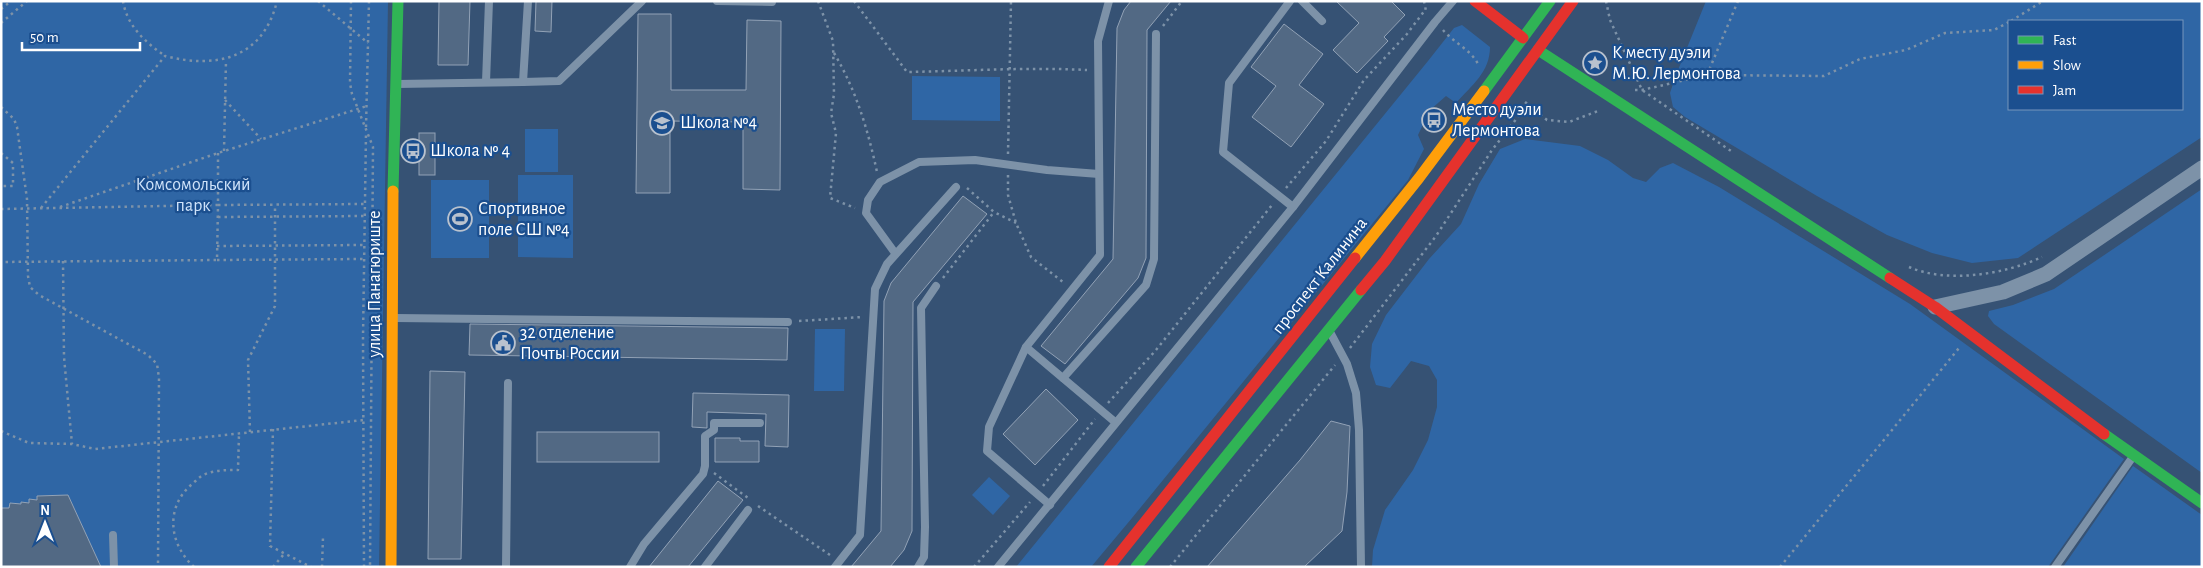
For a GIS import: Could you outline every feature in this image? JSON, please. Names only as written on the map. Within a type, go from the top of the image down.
[{"type":"main road","name":"улица Панагюриште","points":[[391,567],[395,84],[398,1]]},
{"type":"main road","points":[[1475,1],[1538,50],[1934,307],[2133,456],[2202,503]]},
{"type":"main road","name":"проспект Калинина","points":[[1136,567],[1329,330],[1376,253],[1550,1]]},
{"type":"main road","name":"проспект Калинина","points":[[1109,567],[1376,253],[1538,50],[1573,1]]},
{"type":"street","points":[[1934,307],[2003,292],[2046,274],[2202,168]]},
{"type":"lane","points":[[486,82],[489,1]]},
{"type":"lane","points":[[523,82],[528,1]]},
{"type":"lane","points":[[395,84],[559,81],[642,1]]},
{"type":"lane","points":[[716,1],[772,2]]},
{"type":"lane","points":[[1050,505],[1036,495],[987,450],[989,427],[1026,346],[1100,254],[1098,41],[1109,1]]},
{"type":"lane","points":[[1290,1],[1229,83],[1223,152],[1293,207]]},
{"type":"lane","points":[[1302,1],[1322,21]]},
{"type":"lane","points":[[998,567],[1293,207],[1429,29],[1454,1]]},
{"type":"lane","points":[[1063,378],[1146,286],[1154,260],[1156,34]]},
{"type":"lane","points":[[895,254],[866,213],[868,200],[880,182],[919,162],[975,160],[1099,174]]},
{"type":"lane","points":[[837,564],[860,535],[875,289],[887,264],[956,187]]},
{"type":"lane","points":[[918,567],[924,557],[925,527],[921,308],[936,286]]},
{"type":"lane","points":[[393,318],[788,322]]},
{"type":"lane","points":[[1329,330],[1343,356],[1356,393],[1359,430],[1361,567]]},
{"type":"lane","points":[[1026,346],[1115,422]]},
{"type":"lane","points":[[506,567],[508,384]]},
{"type":"lane","points":[[630,567],[644,544],[703,474],[705,466],[705,436],[714,430],[714,423],[760,423]]},
{"type":"lane","points":[[2055,567],[2133,456]]},
{"type":"lane","points":[[704,567],[748,510]]},
{"type":"lane","points":[[113,534],[114,567]]},
{"type":"path","points":[[1,9],[11,1]]},
{"type":"path","points":[[1,23],[27,1]]},
{"type":"path","points":[[123,1],[134,30],[149,45],[165,56],[188,62],[226,60],[242,52],[261,36],[273,15],[277,1]]},
{"type":"path","points":[[318,1],[368,43]]},
{"type":"path","points":[[351,1],[350,83],[373,147],[370,567]]},
{"type":"path","points":[[364,567],[364,245],[369,1]]},
{"type":"path","points":[[818,1],[834,41],[834,94],[831,113],[836,133],[830,198],[866,213]]},
{"type":"path","points":[[854,1],[907,72],[1010,71],[1050,68],[1098,70]]},
{"type":"path","points":[[1012,1],[1008,195],[1016,223],[1031,257],[1072,289]]},
{"type":"path","points":[[1156,34],[1182,1]]},
{"type":"path","points":[[1606,1],[1610,20],[1642,90],[1732,152]]},
{"type":"path","points":[[1706,75],[1738,1]]},
{"type":"path","points":[[2013,20],[2043,1]]},
{"type":"path","points":[[974,567],[1036,495],[1102,410],[1156,350],[1279,196],[1326,141],[1364,80],[1407,34],[1425,10]]},
{"type":"path","points":[[1642,90],[1706,75],[1824,76],[1860,59],[1906,50],[1945,33],[1994,30],[2008,23]]},
{"type":"path","points":[[833,52],[849,78],[865,122],[880,182]]},
{"type":"path","points":[[41,208],[165,56]]},
{"type":"path","points":[[224,151],[226,60]]},
{"type":"path","points":[[225,100],[261,139]]},
{"type":"path","points":[[1170,567],[1304,401],[1343,356],[1436,236],[1492,150],[1528,104]]},
{"type":"path","points":[[56,208],[224,151],[367,106]]},
{"type":"path","points":[[1,108],[14,119],[17,127],[27,208],[30,287],[39,295],[63,309],[148,355],[157,364],[159,378],[159,566]]},
{"type":"path","points":[[217,260],[218,153]]},
{"type":"path","points":[[1,154],[13,163],[13,186],[1,186]]},
{"type":"path","points":[[956,187],[960,182],[994,212],[1016,223]]},
{"type":"path","points":[[1,209],[365,204]]},
{"type":"path","points":[[250,432],[248,360],[275,306],[275,205]]},
{"type":"path","points":[[936,286],[994,212]]},
{"type":"path","points":[[218,217],[365,216]]},
{"type":"path","points":[[217,246],[364,245]]},
{"type":"path","points":[[1906,266],[1924,273],[1978,275],[2022,266],[2048,254]]},
{"type":"path","points":[[1,262],[364,259]]},
{"type":"path","points":[[62,261],[64,357],[72,444]]},
{"type":"path","points":[[788,322],[873,316]]},
{"type":"path","points":[[1780,567],[1963,343]]},
{"type":"path","points":[[1,431],[29,443],[72,444],[95,449],[364,420]]},
{"type":"path","points":[[273,430],[270,546],[311,567]]},
{"type":"path","points":[[192,566],[182,554],[176,540],[172,524],[175,506],[185,491],[202,476],[216,470],[238,470],[238,433]]},
{"type":"path","points":[[705,466],[837,564]]},
{"type":"path","points":[[322,567],[323,537]]},
{"type":"path","points":[[272,567],[284,554]]},
{"type":"green space","name":"Комсомольский парк","points":[[1,1],[388,1],[379,567],[1,567]]},
{"type":"green space","points":[[1706,1],[2202,1],[2202,137],[2018,258],[1972,263],[1932,253],[1887,235],[1817,196],[1685,117],[1673,107],[1670,93]]},
{"type":"green space","points":[[1462,25],[1490,47],[1487,64],[1479,78],[1456,103],[1446,96],[1430,110],[1418,135],[1424,149],[1408,180],[1132,518],[1091,567],[1016,567],[1454,28]]},
{"type":"green space","points":[[912,76],[1000,77],[1000,121],[912,120]]},
{"type":"green space","points":[[525,129],[558,129],[558,172],[525,172]]},
{"type":"green space","points":[[1525,139],[1580,146],[1608,160],[1633,178],[1646,182],[1660,168],[1673,163],[1719,187],[1910,304],[2124,459],[2048,567],[1372,567],[1373,550],[1385,510],[1413,470],[1428,440],[1437,407],[1437,380],[1429,366],[1411,361],[1390,388],[1376,385],[1370,367],[1372,344],[1386,315],[1429,259],[1461,224],[1479,184],[1500,149]]},
{"type":"green space","points":[[518,175],[573,175],[573,258],[518,257]]},
{"type":"green space","name":"Спортивное поле СШ №4","points":[[431,180],[489,180],[489,258],[431,258]]},
{"type":"green space","points":[[2202,189],[2202,473],[1994,324],[1988,316],[1989,311],[2013,305],[2054,289]]},
{"type":"green space","points":[[815,329],[845,329],[844,391],[814,391]]},
{"type":"green space","points":[[2133,466],[2202,515],[2202,567],[2063,567]]},
{"type":"green space","points":[[989,477],[1010,496],[993,515],[972,495]]},
{"type":"building","points":[[439,1],[470,1],[468,65],[438,65]]},
{"type":"building","points":[[536,1],[552,1],[551,32],[535,31]]},
{"type":"building","points":[[1131,1],[1171,1],[1147,30],[1146,258],[1138,278],[1065,364],[1041,346],[1113,259],[1117,28],[1124,10]]},
{"type":"building","points":[[1336,1],[1391,1],[1405,15],[1384,37],[1388,41],[1357,73],[1333,50],[1359,23]]},
{"type":"building","points":[[638,14],[671,14],[671,90],[746,90],[747,20],[781,21],[780,190],[743,189],[743,122],[670,121],[670,193],[636,193]]},
{"type":"building","points":[[1284,24],[1323,54],[1299,85],[1324,104],[1291,147],[1252,117],[1276,86],[1251,67]]},
{"type":"building","points":[[419,133],[435,133],[435,175],[419,175]]},
{"type":"building","points":[[963,196],[987,214],[913,302],[912,531],[904,550],[890,567],[851,567],[881,531],[884,301],[891,283]]},
{"type":"building","points":[[470,324],[788,328],[787,360],[469,355]]},
{"type":"building","points":[[430,371],[465,372],[461,559],[428,559]]},
{"type":"building","points":[[1046,389],[1078,420],[1035,465],[1003,434]]},
{"type":"building","points":[[693,393],[789,395],[788,447],[765,446],[766,414],[707,412],[707,428],[692,427]]},
{"type":"building","points":[[1331,421],[1350,426],[1347,492],[1342,531],[1304,567],[1207,567],[1300,460]]},
{"type":"building","points":[[537,432],[659,432],[659,462],[537,462]]},
{"type":"building","points":[[715,438],[740,438],[740,441],[759,441],[759,462],[715,462]]},
{"type":"building","points":[[718,481],[743,500],[688,567],[649,567]]},
{"type":"building","points":[[68,495],[101,567],[1,567],[1,508],[9,508],[10,503],[29,503],[29,499],[37,500],[37,496]]},
{"type":"traffic: fast","points":[[393,191],[398,1]]},
{"type":"traffic: fast","points":[[1484,91],[1550,1]]},
{"type":"traffic: fast","points":[[1538,50],[1890,278]]},
{"type":"traffic: fast","points":[[1136,567],[1361,290]]},
{"type":"traffic: fast","points":[[2104,434],[2202,503]]},
{"type":"traffic: slow","points":[[1355,258],[1419,178],[1484,91]]},
{"type":"traffic: slow","points":[[391,567],[393,191]]},
{"type":"traffic: jam","points":[[1475,1],[1523,38]]},
{"type":"traffic: jam","points":[[1361,290],[1385,261],[1573,1]]},
{"type":"traffic: jam","points":[[1109,567],[1355,258]]},
{"type":"traffic: jam","points":[[1890,278],[1935,307],[2104,434]]},
{"type":"place","name":"К месту дуэли М.Ю. Лермонтова","points":[[1595,63]]},
{"type":"place","name":"Место дуэли Лермонтова","points":[[1434,120]]},
{"type":"place","name":"Школа №4","points":[[662,123]]},
{"type":"place","name":"Школа № 4","points":[[413,151]]},
{"type":"place","name":"Спортивное поле СШ №4","points":[[460,219]]},
{"type":"place","name":"32 отделение Почты России","points":[[503,343]]}]
